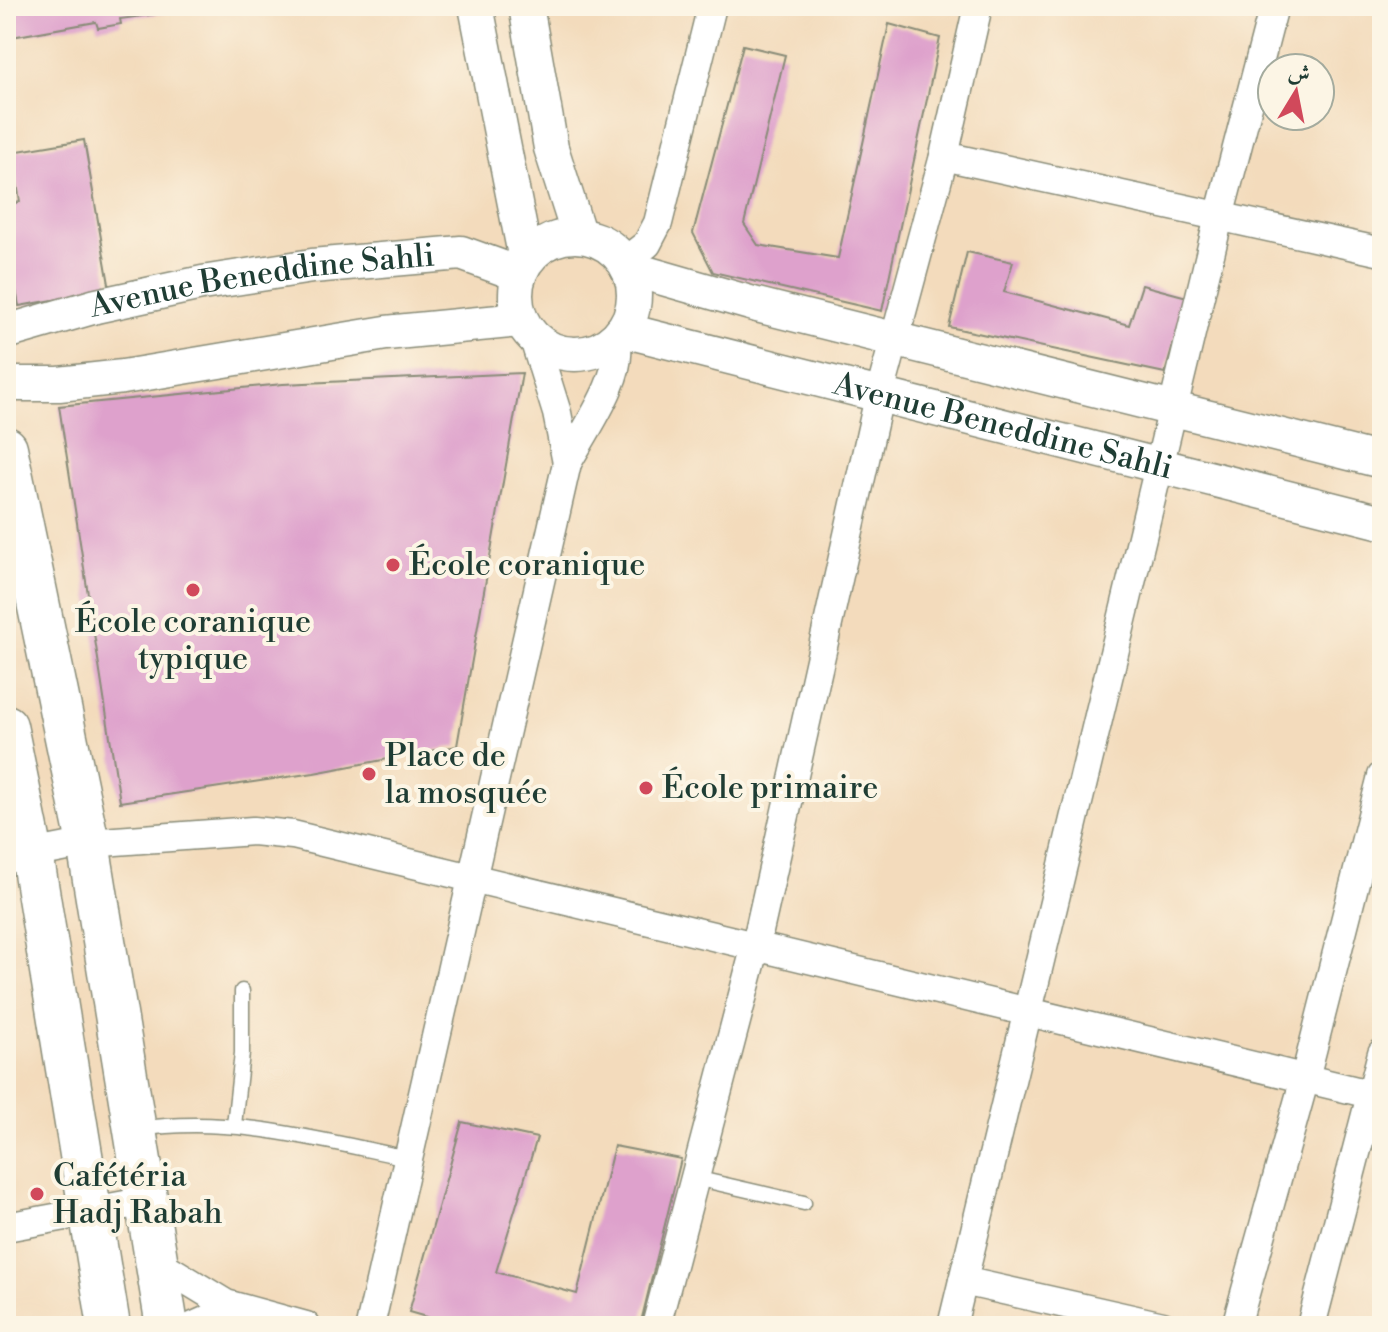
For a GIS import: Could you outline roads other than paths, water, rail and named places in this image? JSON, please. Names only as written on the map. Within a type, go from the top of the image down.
[{"type":"main road","points":[[6,448],[88,843],[167,1326]]},
{"type":"main road","points":[[6,726],[19,857],[90,1210],[109,1326]]},
{"type":"street","points":[[476,6],[522,267],[515,297],[557,413],[567,463]]},
{"type":"street","points":[[526,6],[551,148],[579,236]]},
{"type":"street","points":[[626,265],[647,244],[658,223],[712,6]]},
{"type":"street","points":[[656,1326],[755,949],[879,397],[944,156],[978,6]]},
{"type":"street","points":[[952,1326],[1219,217],[1274,6]]},
{"type":"street","points":[[944,156],[1382,252]]},
{"type":"street","points":[[370,1326],[567,463],[617,369],[619,335],[634,306],[633,280],[626,265],[605,244],[579,236],[550,241],[522,267]]},
{"type":"street","name":"Avenue Beneddine Sahli","points":[[6,332],[157,293],[312,266],[461,253],[522,267]]},
{"type":"street","name":"Avenue Beneddine Sahli","points":[[626,265],[746,302],[1382,461]]},
{"type":"street","points":[[6,384],[59,384],[123,377],[386,333],[527,330],[546,347],[574,355],[589,353],[619,335]]},
{"type":"street","name":"Avenue Beneddine Sahli","points":[[619,335],[1382,522]]},
{"type":"street","points":[[1236,1326],[1305,1078],[1382,776]]},
{"type":"street","points":[[19,857],[88,843],[272,832],[1377,1096]]},
{"type":"street","points":[[1311,1326],[1377,1096],[1382,1053]]},
{"type":"street","points":[[6,1227],[147,1201]]},
{"type":"street","points":[[157,1262],[190,1285],[244,1311],[306,1326]]},
{"type":"street","points":[[963,1281],[1163,1326]]},
{"type":"street","points":[[194,1326],[212,1318],[244,1311]]},
{"type":"lane","points":[[234,1125],[242,1053],[242,991]]},
{"type":"lane","points":[[135,1130],[171,1124],[234,1125],[408,1158]]},
{"type":"lane","points":[[695,1178],[804,1203]]},
{"type":"place","name":"École coranique","points":[[393,565]]},
{"type":"place","name":"École coranique typique","points":[[193,590]]},
{"type":"place","name":"Place de la mosquée","points":[[369,774]]},
{"type":"place","name":"École primaire","points":[[646,788]]},
{"type":"place","name":"Cafétéria Hadj Rabah","points":[[37,1194]]}]
